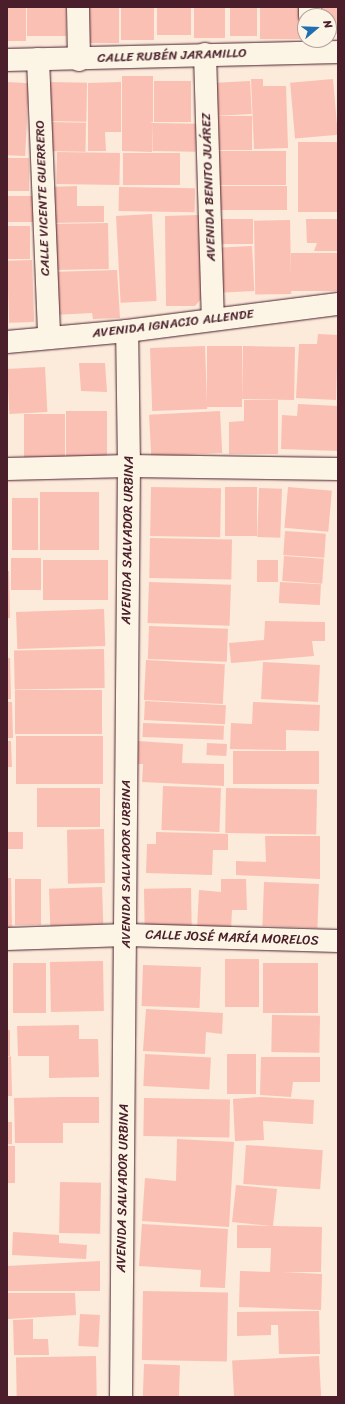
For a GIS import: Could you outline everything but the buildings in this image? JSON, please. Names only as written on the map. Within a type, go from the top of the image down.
[{"type":"street","points":[[78,7],[79,60]]},
{"type":"street","name":"CALLE RUBÉN JARAMILLO","points":[[7,60],[79,60],[205,54],[297,47]]},
{"type":"street","name":"CALLE RUBÉN JARAMILLO","points":[[319,48],[338,52]]},
{"type":"street","name":"AVENIDA BENITO JUÁREZ","points":[[205,54],[213,319]]},
{"type":"street","name":"CALLE VICENTE GUERRERO","points":[[38,59],[49,338]]},
{"type":"street","name":"AVENIDA IGNACIO ALLENDE","points":[[7,342],[127,331],[338,304]]},
{"type":"street","name":"AVENIDA SALVADOR URBINA","points":[[121,1397],[129,466],[127,331]]},
{"type":"street","points":[[7,469],[129,466],[338,469]]},
{"type":"street","name":"CALLE JOSÉ MARÍA MORELOS","points":[[7,938],[126,935],[338,941]]}]
